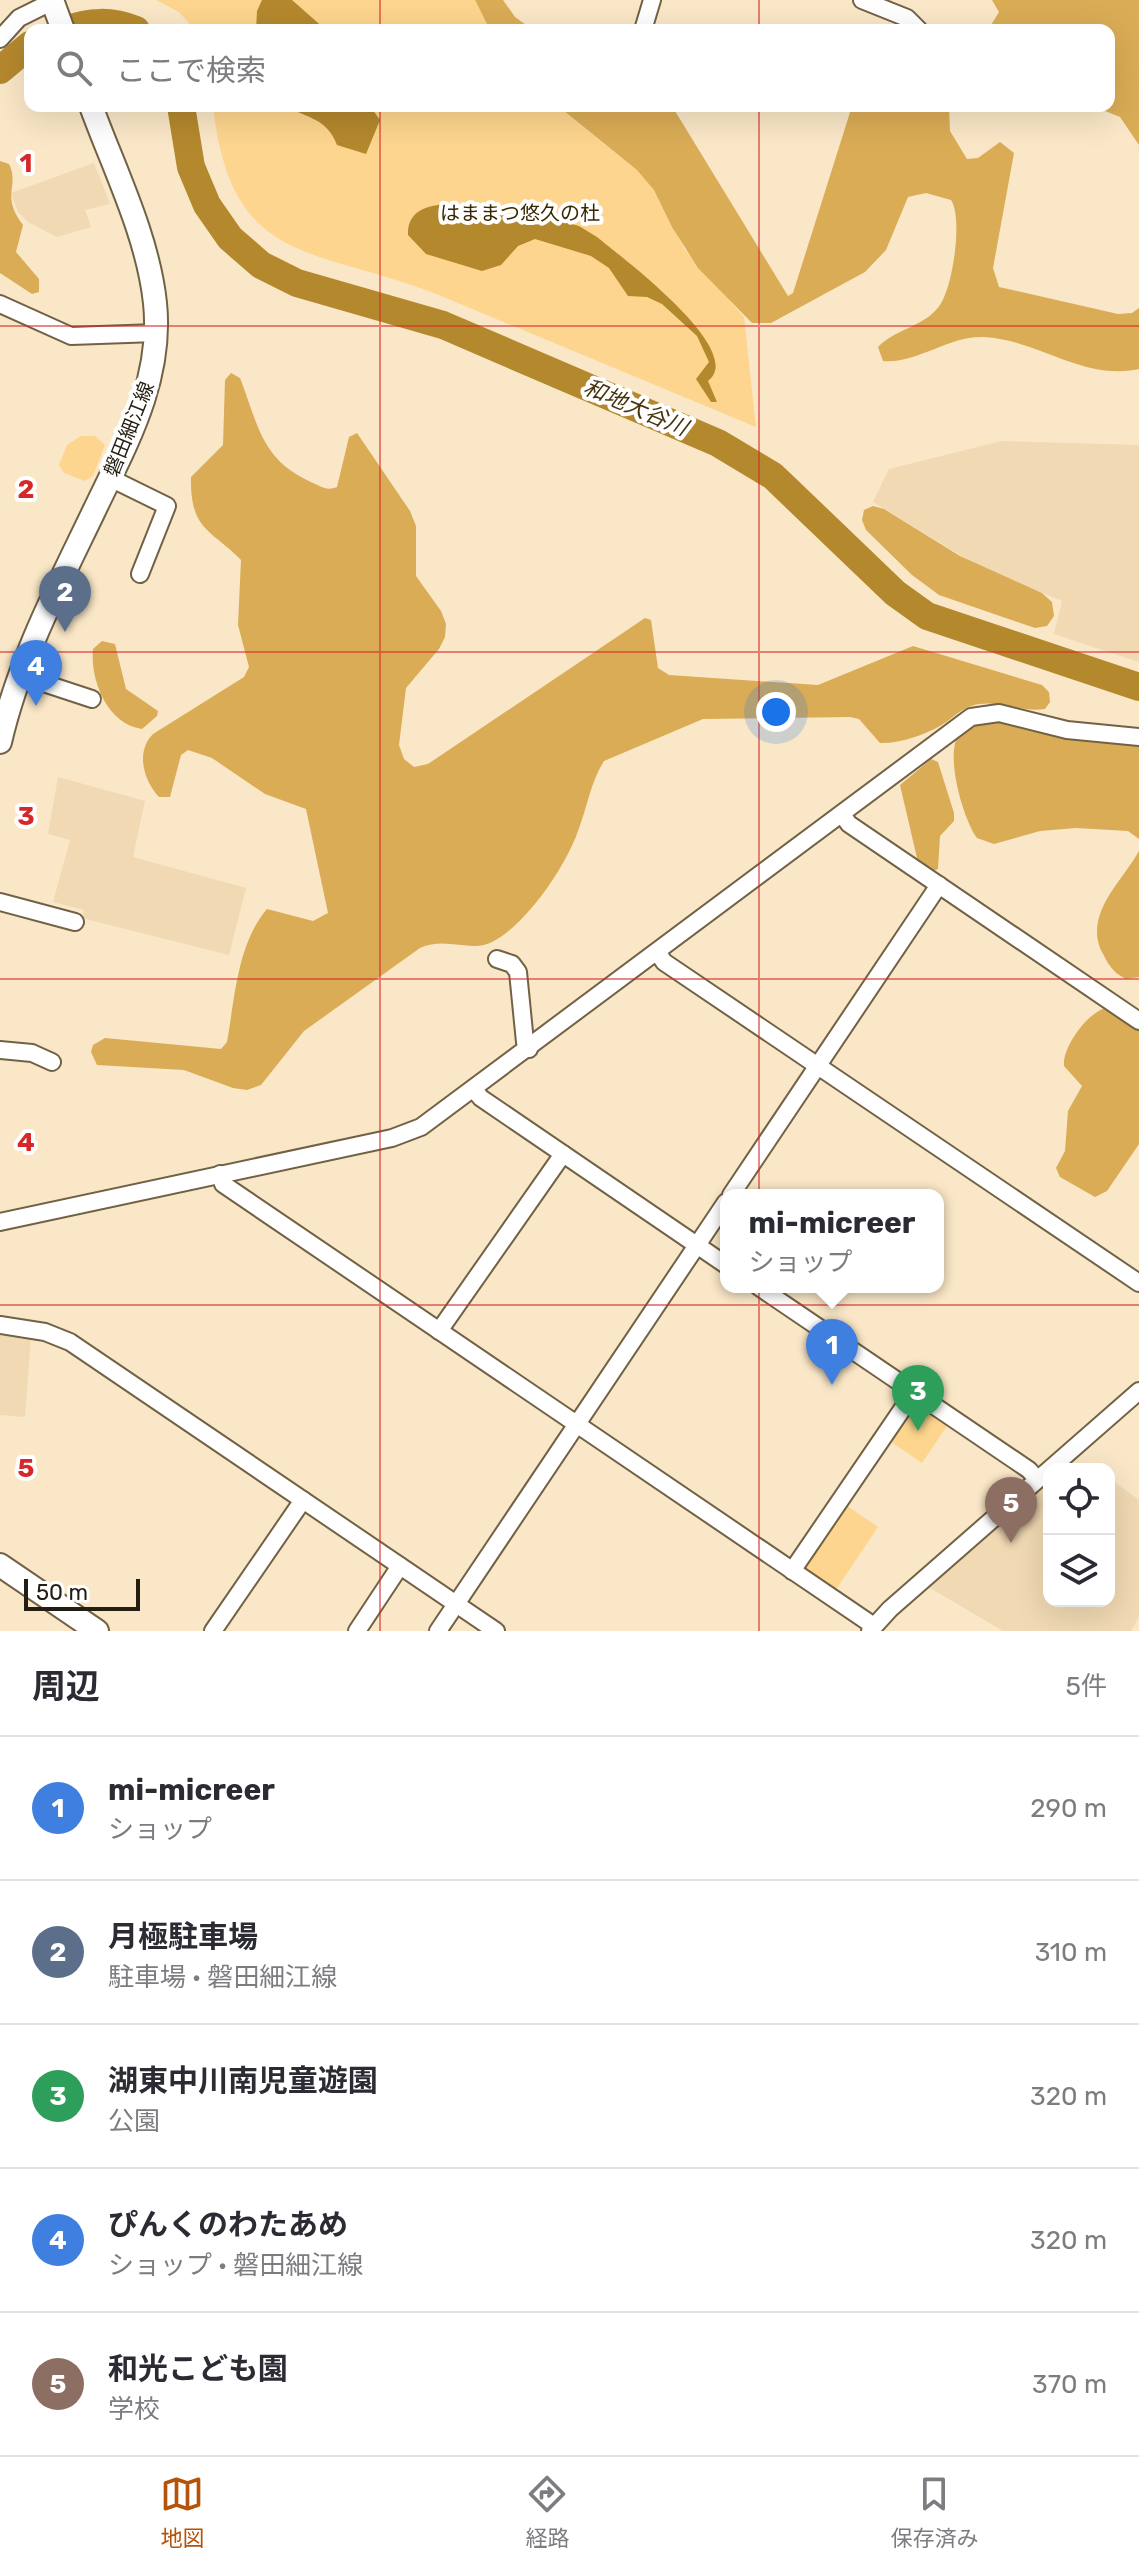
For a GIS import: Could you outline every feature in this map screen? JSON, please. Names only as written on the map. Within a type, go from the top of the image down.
[{"type":"main road","name":"磐田細江線","points":[[0,742],[19,675],[144,401],[156,333],[148,265],[93,112]]},
{"type":"main road","points":[[0,1565],[97,1631]]},
{"type":"street","points":[[645,24],[652,0]]},
{"type":"street","points":[[862,0],[907,18],[913,24]]},
{"type":"street","points":[[0,39],[19,18],[56,11]]},
{"type":"street","points":[[0,304],[58,333],[71,336],[156,333]]},
{"type":"street","points":[[110,478],[167,506],[140,574]]},
{"type":"street","points":[[19,675],[92,699]]},
{"type":"street","points":[[0,1222],[407,1134],[435,1119],[843,816],[959,724],[985,713],[1067,730],[1139,737]]},
{"type":"street","points":[[843,816],[849,824],[1139,1021]]},
{"type":"street","points":[[735,1189],[939,885]]},
{"type":"street","points":[[0,902],[75,922]]},
{"type":"street","points":[[658,953],[664,962],[1139,1283]]},
{"type":"street","points":[[497,959],[516,967],[518,972],[525,1042],[529,1049]]},
{"type":"street","points":[[0,1050],[32,1053],[52,1062]]},
{"type":"street","points":[[474,1090],[481,1098],[720,1261]]},
{"type":"street","points":[[439,1331],[563,1154]]},
{"type":"street","points":[[220,1174],[223,1184],[792,1571],[872,1629],[1036,1478],[1139,1391]]},
{"type":"street","points":[[438,1631],[720,1211]]},
{"type":"street","points":[[768,1293],[1036,1478]]},
{"type":"street","points":[[0,1325],[62,1337],[496,1631]]},
{"type":"street","points":[[792,1571],[914,1392]]},
{"type":"street","points":[[213,1631],[303,1500]]},
{"type":"street","points":[[357,1631],[400,1566]]},
{"type":"shaded area","points":[[262,0],[292,0],[319,24],[256,24]]},
{"type":"shaded area","points":[[475,0],[503,0],[515,17],[525,24],[487,24]]},
{"type":"shaded area","points":[[992,0],[1139,0],[1139,145],[1120,117],[1108,112],[1115,112],[1115,24],[992,24],[999,12]]},
{"type":"shaded area","points":[[298,112],[374,112],[380,120],[366,154],[337,145],[328,129]]},
{"type":"shaded area","points":[[565,112],[676,112],[788,296],[793,293],[850,112],[949,112],[950,131],[967,159],[978,158],[1000,142],[1014,153],[993,268],[999,287],[1118,314],[1132,313],[1139,308],[1139,369],[1099,369],[1024,345],[984,337],[958,340],[908,358],[883,361],[878,347],[934,312],[945,296],[949,283],[955,252],[955,209],[951,200],[926,193],[908,197],[886,250],[865,272],[771,323],[752,323],[698,268],[672,227],[654,190],[637,170]]},
{"type":"shaded area","points":[[0,161],[9,164],[12,172],[11,198],[23,225],[16,252],[39,279],[39,292],[32,294],[0,273]]},
{"type":"shaded area","points":[[94,163],[110,204],[85,210],[91,227],[57,237],[28,222],[18,212],[11,193]]},
{"type":"shaded area","points":[[448,204],[483,214],[541,215],[579,226],[597,237],[653,283],[697,327],[711,349],[716,367],[708,381],[717,402],[711,402],[696,379],[709,362],[697,336],[662,304],[647,297],[628,296],[609,268],[591,256],[535,239],[518,246],[501,265],[482,271],[426,254],[408,235],[411,220],[426,208]]},
{"type":"shaded area","points":[[231,373],[240,378],[264,440],[282,464],[322,487],[337,487],[349,437],[357,433],[410,511],[416,526],[416,576],[441,611],[446,624],[445,637],[439,649],[406,688],[399,745],[404,759],[414,767],[428,764],[645,618],[651,620],[658,668],[669,675],[818,685],[913,646],[1042,685],[1049,692],[1050,702],[1045,709],[1036,710],[990,704],[971,706],[926,733],[887,743],[880,743],[859,719],[850,717],[703,719],[604,761],[564,861],[531,909],[505,934],[484,945],[439,944],[420,948],[304,1031],[261,1085],[247,1090],[184,1070],[97,1065],[91,1052],[93,1045],[105,1038],[221,1049],[227,1042],[243,955],[249,938],[267,909],[313,921],[328,913],[306,809],[265,794],[212,758],[188,750],[181,755],[170,797],[159,797],[149,783],[144,766],[144,749],[153,734],[244,677],[249,667],[238,625],[241,560],[204,527],[198,519],[192,495],[191,477],[223,445],[225,380]]},
{"type":"shaded area","points":[[1002,441],[1139,445],[1139,662],[1054,634],[1062,601],[980,567],[873,502],[889,469]]},
{"type":"shaded area","points":[[873,506],[884,509],[960,556],[1042,593],[1052,602],[1054,616],[1047,626],[1035,628],[939,595],[912,575],[866,530],[862,520],[864,510]]},
{"type":"shaded area","points":[[102,641],[115,644],[126,689],[158,711],[157,716],[142,729],[119,719],[103,699],[93,661],[93,649]]},
{"type":"shaded area","points":[[999,720],[1139,744],[1139,839],[1128,831],[1076,828],[1040,831],[994,844],[977,838],[958,787],[955,744],[967,727]]},
{"type":"shaded area","points":[[931,759],[938,762],[954,821],[940,836],[938,869],[931,872],[917,858],[900,785]]},
{"type":"shaded area","points":[[58,777],[145,801],[133,857],[246,888],[229,955],[82,918],[84,910],[53,902],[70,840],[48,834]]},
{"type":"shaded area","points":[[1139,851],[1139,977],[1126,979],[1114,971],[1104,956],[1098,938],[1098,925],[1107,899]]},
{"type":"shaded area","points":[[1106,1008],[1139,1028],[1139,1144],[1107,1191],[1095,1197],[1060,1177],[1056,1168],[1065,1151],[1068,1111],[1082,1086],[1064,1066],[1064,1058],[1084,1023]]},
{"type":"shaded area","points":[[0,1331],[31,1336],[25,1417],[0,1415]]},
{"type":"shaded area","points":[[1043,1480],[1043,1607],[1115,1607],[1115,1482],[1139,1500],[1139,1617],[1131,1631],[1003,1631],[925,1585]]},
{"type":"green space","points":[[156,0],[475,0],[487,24],[190,24],[179,12]]},
{"type":"green space","name":"はままつ悠久の杜","points":[[214,112],[565,112],[637,170],[654,189],[685,250],[744,317],[756,427],[434,293],[284,242],[258,223],[238,196],[223,158]]},
{"type":"green space","points":[[81,436],[95,436],[105,445],[93,476],[85,481],[64,473],[59,465],[67,445]]},
{"type":"green space","points":[[917,1401],[949,1423],[922,1463],[887,1439]]},
{"type":"green space","points":[[843,1503],[878,1527],[835,1591],[803,1570],[802,1565]]},
{"type":"waterway","name":"和地大谷川","points":[[92,24],[109,24]]},
{"type":"waterway","points":[[0,70],[24,50]]},
{"type":"waterway","name":"和地大谷川","points":[[182,112],[191,167],[207,205],[230,238],[261,265],[297,283],[443,325],[718,443],[773,476],[895,593],[927,616],[1139,687]]},
{"type":"place","name":"月極駐車場","points":[[65,632]]},
{"type":"place","name":"ぴんくのわたあめ","points":[[36,706]]},
{"type":"place","name":"mi-micreer","points":[[832,1385]]},
{"type":"place","name":"湖東中川南児童遊園","points":[[918,1431]]},
{"type":"place","name":"和光こども園","points":[[1011,1543]]}]
